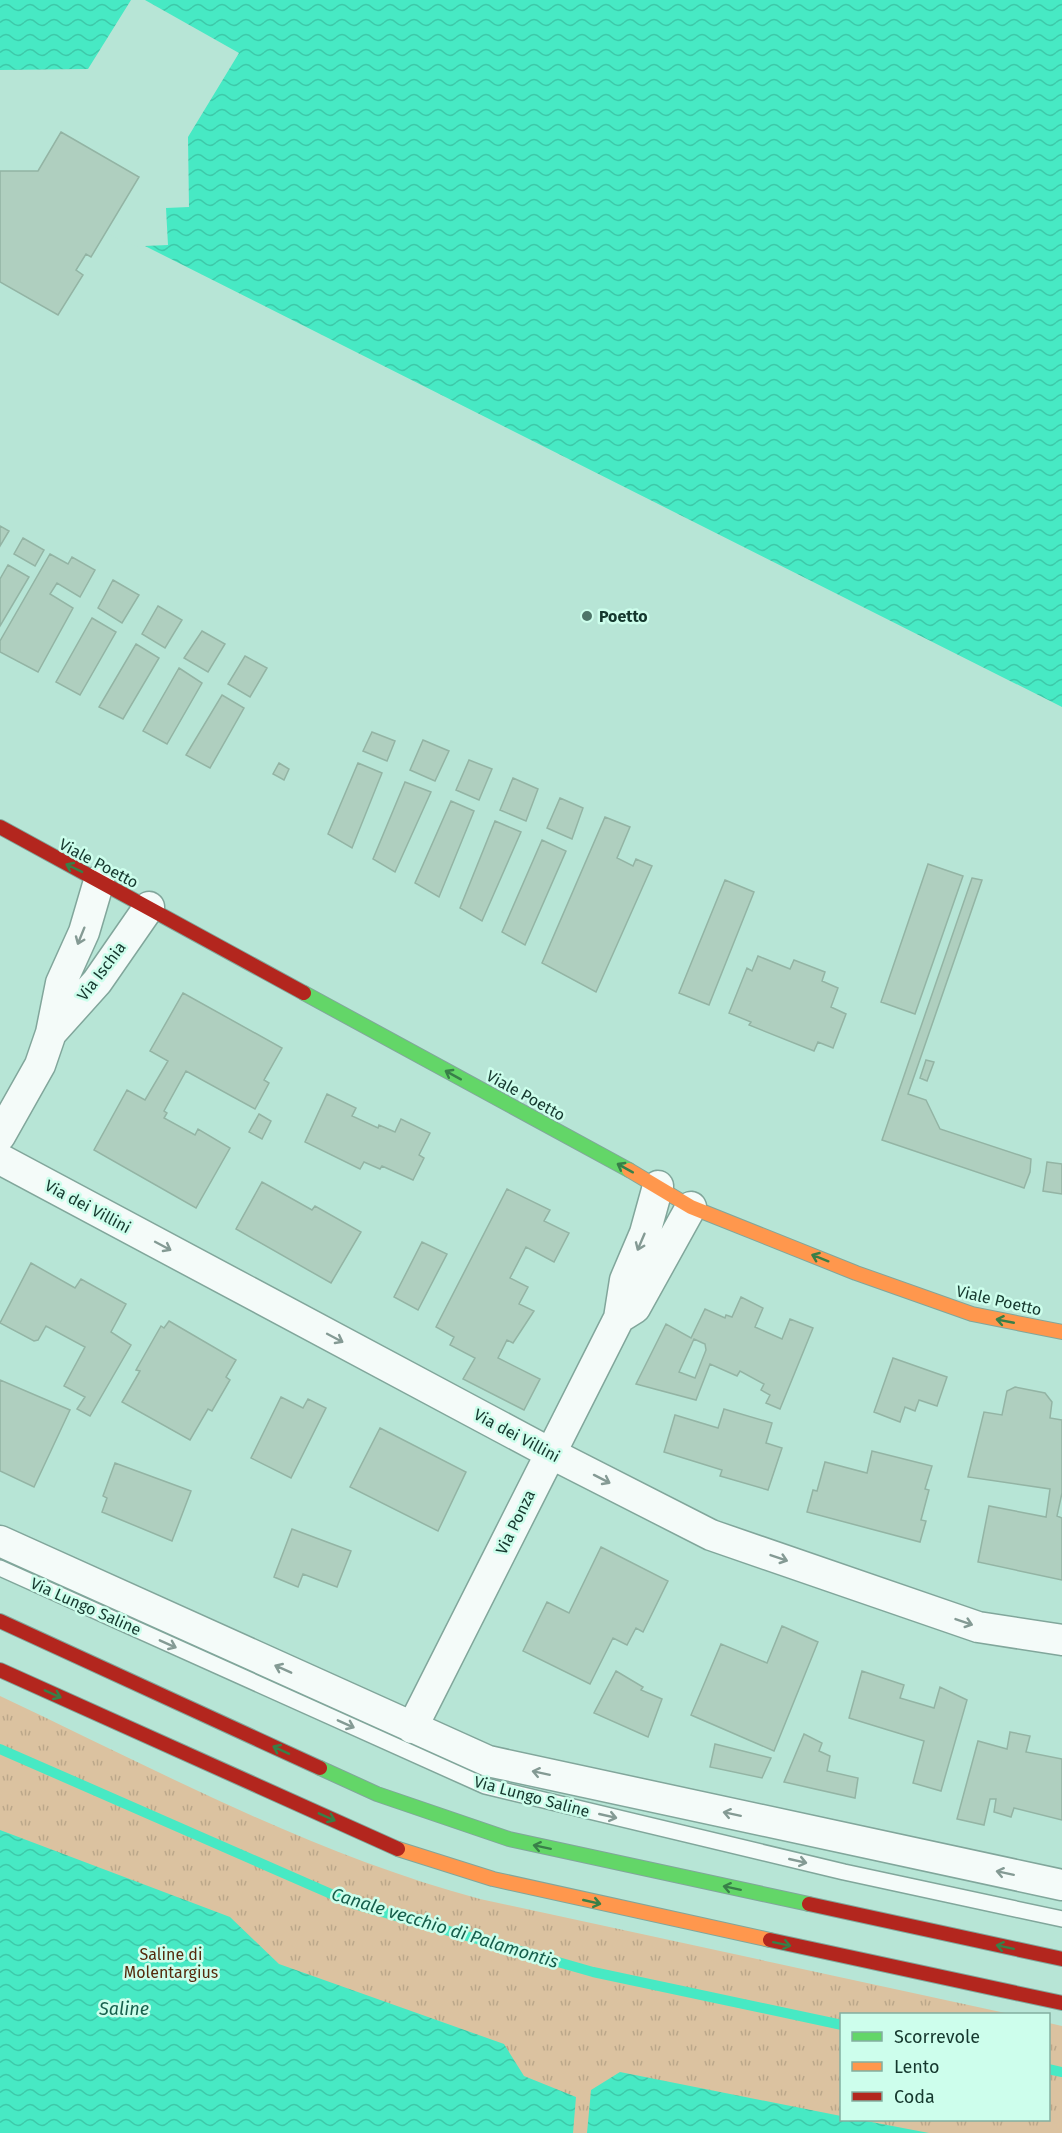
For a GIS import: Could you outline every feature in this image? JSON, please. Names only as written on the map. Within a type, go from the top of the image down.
[{"type":"main road","name":"Viale Poetto","points":[[0,827],[658,1186],[691,1207],[856,1273],[972,1314],[1062,1332]]},
{"type":"main road","points":[[0,1621],[377,1794],[509,1839],[1062,1959]]},
{"type":"main road","points":[[0,1670],[401,1850],[493,1879],[1062,2003]]},
{"type":"street","name":"Via Ischia","points":[[0,1136],[40,1065],[51,1033],[62,983],[84,932],[99,881]]},
{"type":"street","name":"Via Ischia","points":[[51,1033],[97,982],[149,907]]},
{"type":"street","name":"Via dei Villini","points":[[0,1159],[549,1452],[711,1535],[978,1627],[1062,1640]]},
{"type":"street","name":"Via Ponza","points":[[412,1728],[549,1452],[619,1318],[625,1280],[645,1233],[658,1186]]},
{"type":"street","name":"Via Ponza","points":[[619,1318],[635,1308],[691,1207]]},
{"type":"street","name":"Via Lungo Saline","points":[[0,1541],[488,1761],[1062,1885]]},
{"type":"lane","name":"Via Lungo Saline","points":[[0,1568],[485,1786],[844,1872],[1062,1919]]},
{"type":"green space","name":"Saline di Molentargius","points":[[0,1696],[296,1835],[418,1880],[480,1899],[1005,2013],[840,2013],[840,2121],[1050,2121],[1050,2023],[1062,2026],[1062,2133],[0,2133]]},
{"type":"water","points":[[0,0],[1062,0],[1062,707],[145,246],[0,184]]},
{"type":"water","name":"Saline","points":[[0,1830],[230,1917],[279,1964],[504,2044],[524,2076],[576,2097],[573,2133],[0,2133]]},
{"type":"water","points":[[620,2072],[840,2116],[840,2121],[866,2121],[929,2133],[587,2133],[591,2090]]},
{"type":"pier","points":[[131,0],[145,0],[239,53],[188,137],[189,207],[166,208],[168,245],[145,246],[145,250],[0,187],[0,70],[88,69]]},
{"type":"building","points":[[61,132],[139,177],[91,257],[86,254],[76,270],[83,275],[58,315],[0,282],[0,171],[38,171]]},
{"type":"building","points":[[0,526],[9,531],[0,546]]},
{"type":"building","points":[[23,538],[44,550],[35,566],[14,554]]},
{"type":"building","points":[[50,554],[68,564],[72,557],[95,570],[80,597],[57,583],[50,594],[73,608],[38,672],[0,652],[0,641]]},
{"type":"building","points":[[8,565],[29,577],[0,626],[0,579]]},
{"type":"building","points":[[113,580],[139,595],[122,623],[98,608]]},
{"type":"building","points":[[158,606],[182,620],[165,648],[142,634]]},
{"type":"building","points":[[92,618],[116,632],[80,695],[56,682]]},
{"type":"building","points":[[202,631],[225,644],[208,672],[184,658]]},
{"type":"building","points":[[136,644],[159,658],[123,719],[99,707]]},
{"type":"building","points":[[245,656],[267,668],[250,697],[228,684]]},
{"type":"building","points":[[179,668],[202,683],[167,744],[143,731]]},
{"type":"building","points":[[222,695],[244,708],[210,768],[186,755]]},
{"type":"building","points":[[372,732],[395,741],[387,761],[363,751]]},
{"type":"building","points":[[423,740],[449,751],[435,781],[410,770]]},
{"type":"building","points":[[469,760],[492,769],[479,800],[456,790]]},
{"type":"building","points":[[279,763],[289,769],[284,780],[273,774]]},
{"type":"building","points":[[358,763],[382,773],[352,848],[328,834]]},
{"type":"building","points":[[513,778],[538,789],[526,821],[500,810]]},
{"type":"building","points":[[405,782],[431,792],[395,872],[373,859]]},
{"type":"building","points":[[560,798],[583,808],[572,839],[547,828]]},
{"type":"building","points":[[451,801],[474,811],[439,897],[415,883]]},
{"type":"building","points":[[605,817],[630,827],[617,858],[633,866],[636,859],[652,866],[596,992],[542,963]]},
{"type":"building","points":[[495,821],[521,832],[482,921],[460,908]]},
{"type":"building","points":[[542,840],[566,851],[525,945],[502,932]]},
{"type":"building","points":[[928,864],[963,876],[915,1014],[881,1002]]},
{"type":"building","points":[[972,878],[982,880],[908,1094],[926,1100],[940,1129],[1031,1159],[1030,1172],[1024,1188],[882,1140]]},
{"type":"building","points":[[725,880],[754,892],[709,1005],[679,993]]},
{"type":"building","points":[[758,956],[790,969],[794,960],[825,972],[822,981],[838,988],[831,1007],[846,1014],[833,1048],[818,1042],[814,1051],[749,1025],[751,1022],[729,1013],[747,968],[752,971]]},
{"type":"building","points":[[183,993],[282,1048],[264,1080],[269,1083],[255,1109],[186,1071],[164,1111],[167,1113],[164,1118],[195,1135],[198,1129],[230,1148],[196,1208],[94,1150],[127,1090],[145,1100],[168,1061],[150,1051]]},
{"type":"building","points":[[926,1060],[934,1062],[927,1081],[920,1078]]},
{"type":"building","points":[[327,1094],[356,1108],[352,1116],[378,1128],[379,1125],[395,1132],[401,1119],[430,1133],[419,1155],[424,1158],[413,1180],[382,1166],[380,1169],[364,1162],[360,1169],[305,1142]]},
{"type":"building","points":[[259,1114],[271,1121],[262,1139],[249,1132]]},
{"type":"building","points":[[1047,1162],[1062,1164],[1062,1194],[1043,1191]]},
{"type":"building","points":[[262,1182],[312,1210],[315,1206],[361,1232],[331,1283],[236,1229]]},
{"type":"building","points":[[507,1189],[550,1210],[544,1221],[569,1233],[554,1262],[526,1247],[510,1278],[528,1287],[519,1304],[534,1311],[513,1343],[507,1340],[498,1358],[540,1379],[524,1410],[463,1379],[475,1358],[450,1345],[454,1337],[436,1327]]},
{"type":"building","points":[[422,1242],[447,1254],[418,1310],[394,1297]]},
{"type":"building","points":[[31,1263],[75,1288],[81,1279],[126,1304],[111,1332],[131,1345],[90,1416],[77,1409],[85,1397],[64,1386],[85,1347],[46,1326],[38,1340],[34,1341],[0,1323]]},
{"type":"building","points":[[741,1297],[763,1308],[755,1327],[782,1339],[790,1319],[813,1328],[780,1409],[766,1403],[770,1395],[761,1390],[764,1384],[740,1371],[737,1376],[710,1364],[696,1400],[636,1384],[666,1324],[691,1338],[705,1309],[725,1318],[726,1315],[732,1317]],"holes":[[[694,1339],[705,1344],[706,1350],[695,1378],[679,1372]]]},
{"type":"building","points":[[169,1321],[236,1360],[226,1377],[230,1380],[212,1411],[208,1409],[190,1440],[122,1402],[140,1371],[136,1370],[161,1326],[164,1328]]},
{"type":"building","points":[[893,1358],[947,1377],[937,1406],[919,1400],[915,1411],[905,1407],[900,1422],[874,1412]]},
{"type":"building","points":[[0,1380],[70,1410],[34,1487],[0,1471]]},
{"type":"building","points":[[1015,1387],[1045,1393],[1052,1402],[1050,1418],[1062,1420],[1062,1493],[1057,1516],[1062,1518],[1062,1580],[978,1562],[989,1506],[1046,1517],[1050,1489],[968,1477],[984,1412],[1002,1415],[1007,1391]]},
{"type":"building","points":[[281,1397],[303,1408],[308,1399],[326,1408],[291,1478],[251,1458]]},
{"type":"building","points":[[724,1409],[772,1423],[766,1443],[782,1448],[768,1490],[720,1476],[722,1470],[664,1452],[675,1415],[718,1428]]},
{"type":"building","points":[[380,1428],[466,1472],[438,1531],[350,1487]]},
{"type":"building","points":[[872,1451],[932,1466],[925,1489],[929,1490],[921,1520],[926,1521],[920,1542],[807,1512],[813,1490],[817,1491],[825,1462],[867,1473]]},
{"type":"building","points":[[115,1463],[191,1491],[172,1541],[102,1512],[107,1498],[103,1496]]},
{"type":"building","points":[[292,1529],[351,1551],[337,1587],[303,1574],[298,1587],[274,1577]]},
{"type":"building","points":[[601,1547],[668,1581],[643,1632],[636,1628],[627,1645],[613,1638],[590,1684],[523,1651],[547,1602],[569,1613]]},
{"type":"building","points":[[782,1626],[818,1642],[774,1751],[691,1715],[721,1644],[767,1663]]},
{"type":"building","points":[[616,1671],[643,1687],[641,1690],[662,1699],[648,1737],[594,1713]]},
{"type":"building","points":[[862,1671],[904,1685],[900,1698],[934,1708],[940,1687],[967,1700],[941,1791],[913,1783],[924,1741],[849,1718]]},
{"type":"building","points":[[1010,1732],[1030,1736],[1026,1752],[1062,1759],[1062,1820],[1014,1808],[1011,1817],[994,1812],[996,1799],[990,1799],[984,1825],[957,1819],[978,1741],[1007,1749]]},
{"type":"building","points":[[804,1734],[822,1743],[819,1751],[830,1756],[827,1771],[858,1778],[855,1798],[784,1782]]},
{"type":"building","points":[[715,1744],[771,1758],[762,1778],[710,1767]]},
{"type":"waterway","name":"Canale vecchio di Palamontis","points":[[0,1749],[354,1904],[593,1972],[840,2025]]},
{"type":"waterway","name":"Canale vecchio di Palamontis","points":[[1050,2069],[1062,2072]]},
{"type":"traffic: fast","points":[[304,993],[629,1170]]},
{"type":"traffic: fast","points":[[320,1768],[377,1794],[509,1839],[809,1904]]},
{"type":"traffic: slow","points":[[629,1170],[691,1207],[856,1273],[972,1314],[1062,1332]]},
{"type":"traffic: slow","points":[[398,1849],[493,1879],[770,1940]]},
{"type":"traffic: jam","points":[[0,827],[304,993]]},
{"type":"traffic: jam","points":[[0,1621],[320,1768]]},
{"type":"traffic: jam","points":[[0,1670],[398,1849]]},
{"type":"traffic: jam","points":[[809,1904],[1062,1959]]},
{"type":"traffic: jam","points":[[770,1940],[1062,2003]]},
{"type":"place","name":"Poetto","points":[[587,616]]}]
